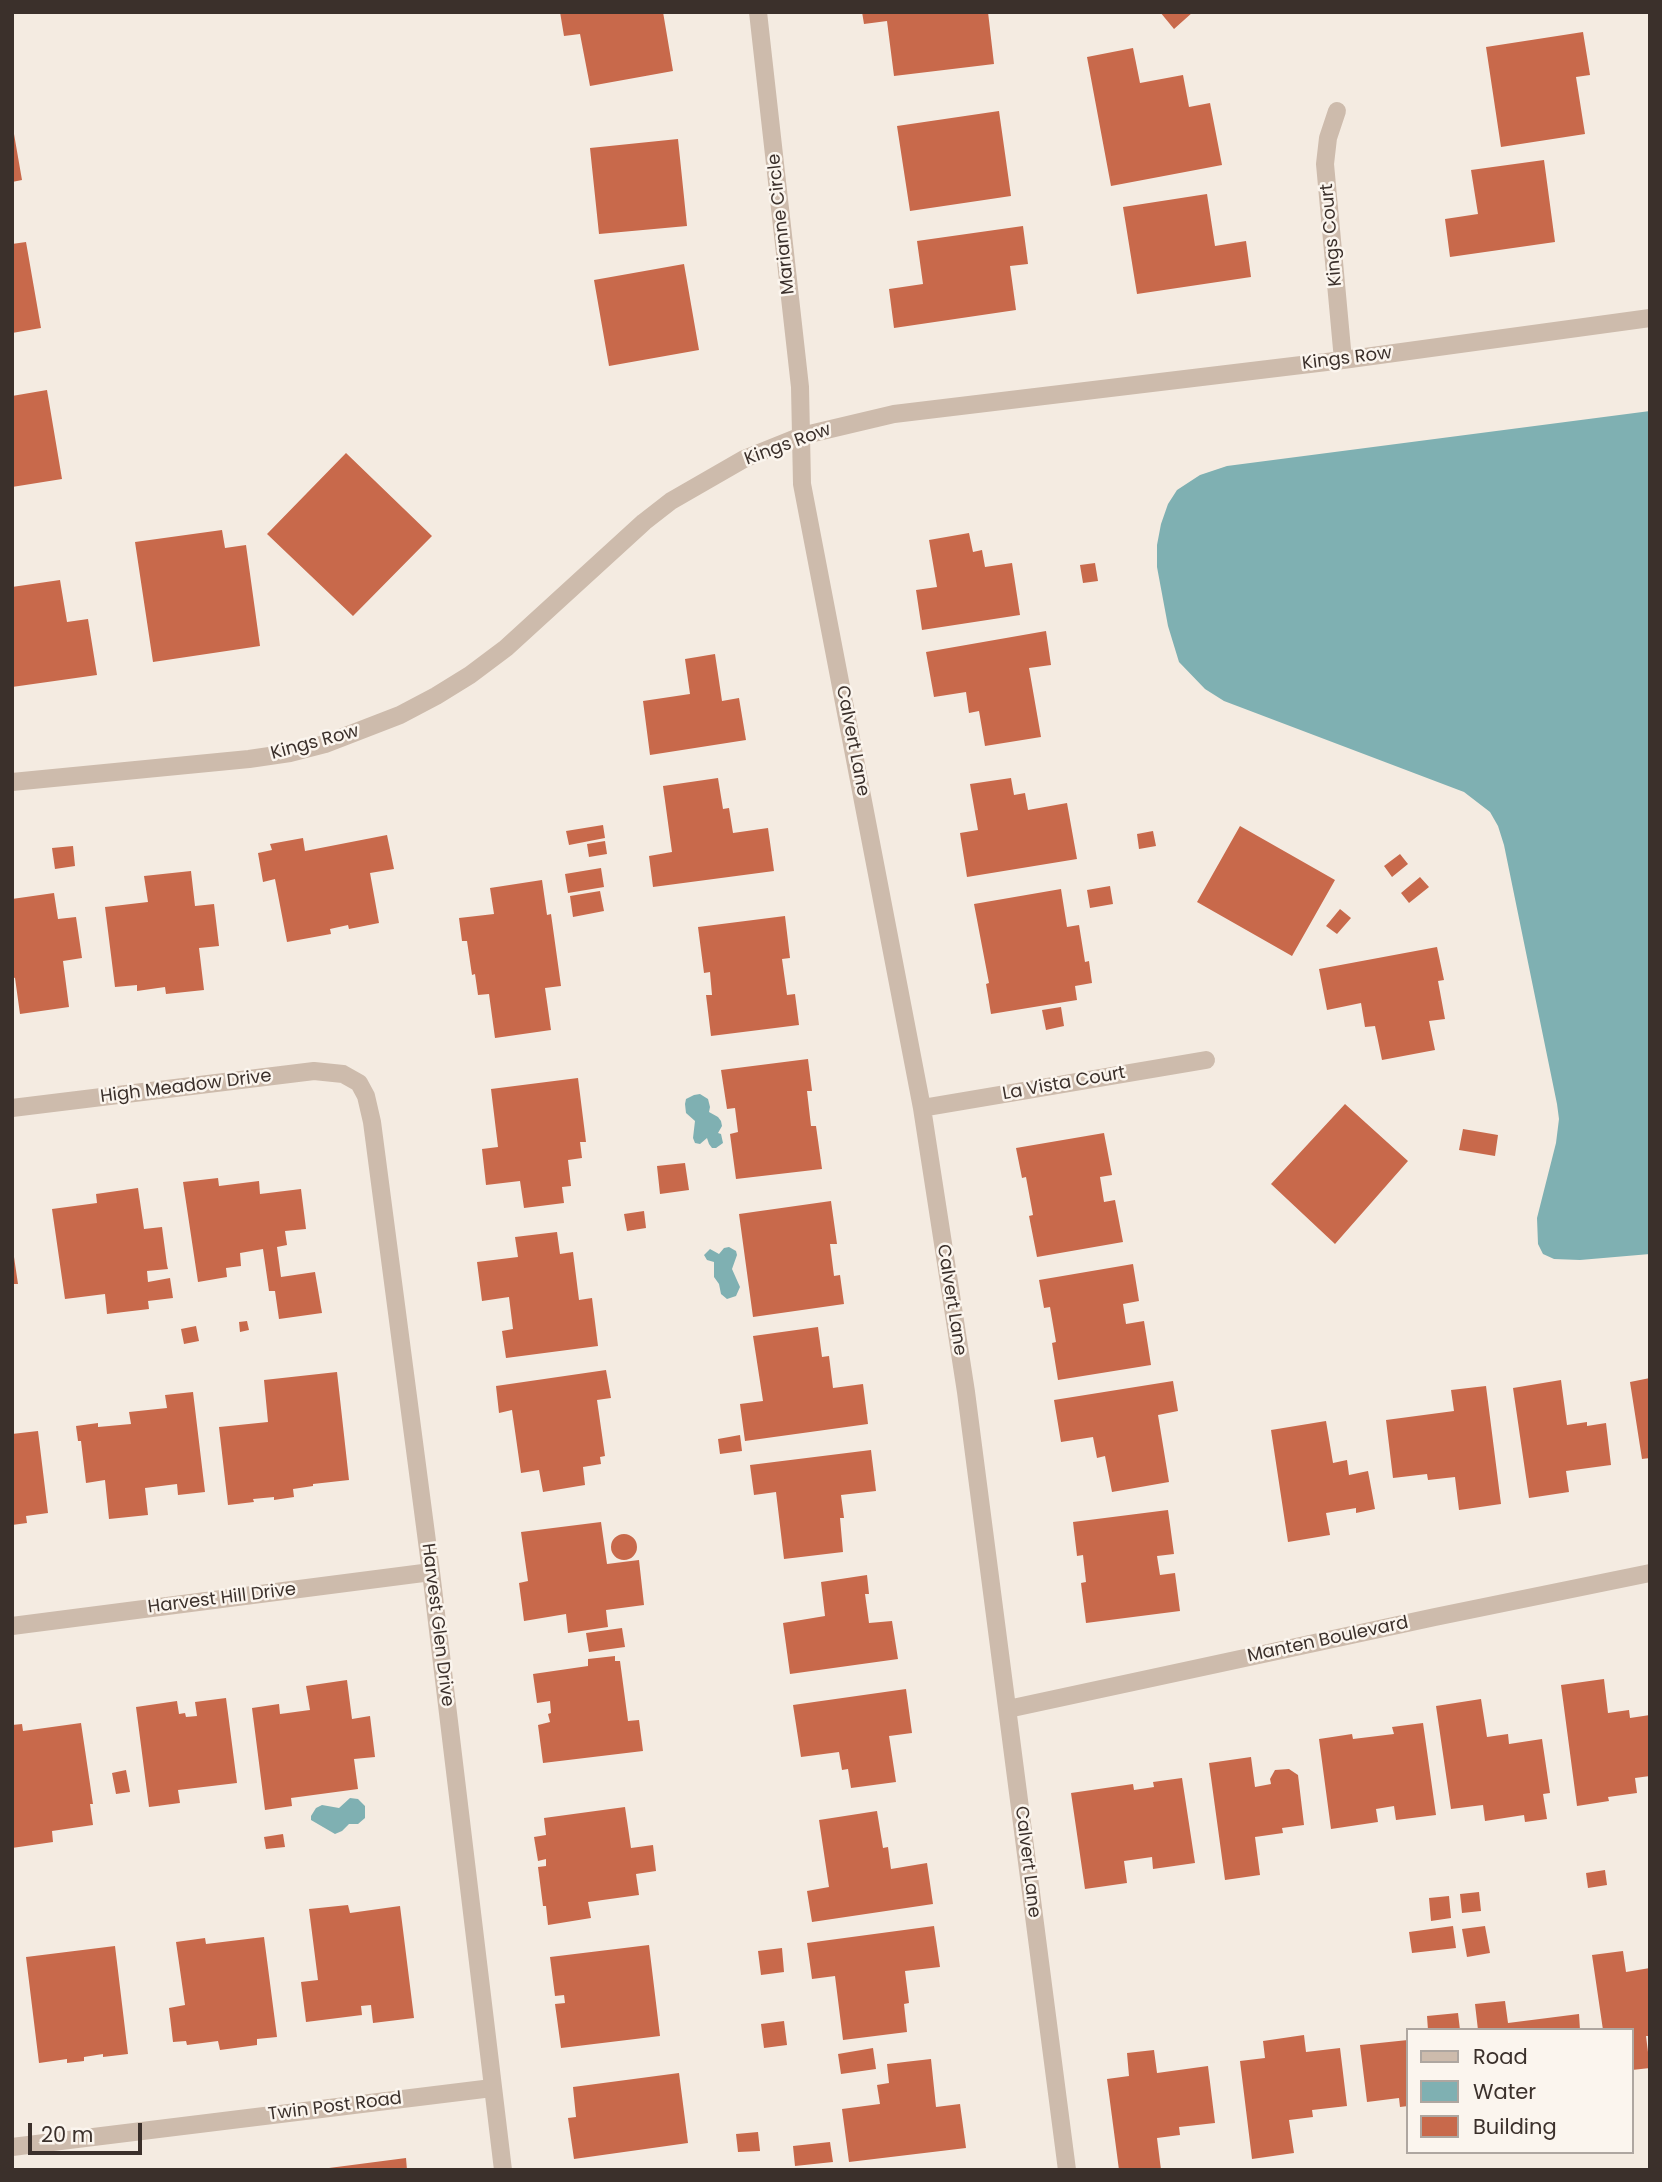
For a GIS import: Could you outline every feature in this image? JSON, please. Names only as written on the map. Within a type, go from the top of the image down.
[{"type":"street","name":"Marianne Circle","points":[[758,12],[800,387],[801,436]]},
{"type":"street","name":"Kings Court","points":[[1337,111],[1328,138],[1325,164],[1343,360]]},
{"type":"street","name":"Kings Row","points":[[12,782],[290,753],[349,735],[400,715],[447,689],[506,648],[644,522],[671,501],[744,459],[801,436],[894,414],[1343,360],[1650,318]]},
{"type":"street","name":"Calvert Lane","points":[[801,436],[802,484],[922,1108],[966,1392],[1067,2170]]},
{"type":"street","name":"La Vista Court","points":[[922,1108],[1206,1060]]},
{"type":"street","name":"High Meadow Drive","points":[[12,1108],[314,1071],[343,1074],[359,1083]]},
{"type":"street","name":"Harvest Glen Drive","points":[[359,1083],[366,1096],[372,1122],[431,1572],[503,2170]]},
{"type":"street","name":"Harvest Hill Drive","points":[[12,1626],[431,1572]]},
{"type":"street","name":"Manten Boulevard","points":[[1008,1709],[1650,1573]]},
{"type":"street","name":"Twin Post Road","points":[[12,2147],[492,2088]]},
{"type":"water","points":[[1650,411],[1650,1254],[1580,1260],[1554,1259],[1543,1254],[1538,1244],[1537,1218],[1556,1143],[1559,1119],[1498,826],[1490,812],[1464,792],[1224,701],[1205,689],[1179,662],[1168,626],[1157,567],[1157,545],[1168,504],[1177,490],[1200,475],[1227,466]]},
{"type":"water","points":[[700,1094],[708,1099],[709,1112],[721,1121],[722,1126],[718,1133],[721,1134],[723,1143],[716,1148],[712,1148],[707,1138],[700,1144],[695,1143],[693,1138],[695,1121],[686,1113],[685,1104],[686,1099]]},
{"type":"water","points":[[729,1247],[736,1251],[732,1269],[740,1287],[736,1296],[727,1299],[721,1294],[714,1277],[714,1262],[707,1260],[704,1255],[710,1249],[719,1254]]},
{"type":"water","points":[[350,1798],[358,1799],[365,1806],[365,1818],[358,1824],[349,1824],[335,1834],[311,1820],[316,1808],[322,1805],[339,1808]]},
{"type":"building","points":[[560,12],[663,12],[673,71],[590,86],[580,34],[564,36]]},
{"type":"building","points":[[862,12],[988,12],[994,64],[894,76],[887,21],[864,24]]},
{"type":"building","points":[[1160,12],[1193,12],[1174,29]]},
{"type":"building","points":[[1583,32],[1590,75],[1576,77],[1585,134],[1501,147],[1486,47]]},
{"type":"building","points":[[1133,48],[1140,83],[1183,75],[1189,107],[1210,103],[1222,165],[1111,186],[1087,57]]},
{"type":"building","points":[[999,111],[1011,196],[910,211],[897,126]]},
{"type":"building","points":[[14,134],[22,180],[12,182],[12,135]]},
{"type":"building","points":[[678,139],[687,226],[599,234],[590,148]]},
{"type":"building","points":[[1544,160],[1555,242],[1450,257],[1445,219],[1478,214],[1471,170]]},
{"type":"building","points":[[1207,194],[1215,246],[1246,241],[1251,277],[1137,294],[1123,207]]},
{"type":"building","points":[[1023,226],[1028,264],[1010,266],[1016,310],[894,328],[889,289],[923,284],[917,241]]},
{"type":"building","points":[[26,242],[41,328],[12,333],[12,244]]},
{"type":"building","points":[[684,264],[699,350],[609,366],[594,280]]},
{"type":"building","points":[[47,390],[62,479],[12,487],[12,396]]},
{"type":"building","points":[[346,453],[432,536],[353,616],[267,534]]},
{"type":"building","points":[[222,530],[225,548],[246,545],[260,646],[153,662],[135,542]]},
{"type":"building","points":[[969,533],[973,552],[982,550],[985,567],[1012,563],[1020,615],[922,630],[916,590],[937,587],[929,540]]},
{"type":"building","points":[[1095,563],[1098,581],[1083,583],[1080,565]]},
{"type":"building","points":[[60,580],[67,622],[88,619],[97,675],[12,687],[12,587]]},
{"type":"building","points":[[1046,631],[1051,665],[1029,668],[1041,737],[985,746],[979,711],[969,713],[966,692],[934,697],[926,652]]},
{"type":"building","points":[[715,654],[722,701],[739,698],[746,740],[650,755],[643,701],[690,694],[685,659]]},
{"type":"building","points":[[718,778],[723,809],[729,808],[733,833],[768,828],[774,871],[653,887],[649,856],[672,852],[663,786]]},
{"type":"building","points":[[1011,778],[1014,795],[1025,793],[1028,810],[1067,803],[1077,859],[967,877],[960,833],[978,830],[970,784]]},
{"type":"building","points":[[603,825],[605,838],[569,845],[566,831]]},
{"type":"building","points":[[1240,826],[1335,880],[1292,956],[1197,902]]},
{"type":"building","points":[[1153,831],[1156,846],[1139,849],[1137,834]]},
{"type":"building","points":[[387,835],[394,869],[370,873],[379,923],[349,929],[348,925],[330,929],[331,934],[287,942],[275,879],[263,882],[258,853],[272,850],[270,844],[303,838],[305,851]]},
{"type":"building","points":[[605,841],[607,854],[589,857],[587,844]]},
{"type":"building","points":[[73,846],[75,866],[55,869],[52,848]]},
{"type":"building","points":[[1400,854],[1408,864],[1392,877],[1384,866]]},
{"type":"building","points":[[601,868],[604,887],[568,893],[565,874]]},
{"type":"building","points":[[191,871],[195,906],[214,904],[219,946],[199,948],[204,990],[166,994],[165,987],[137,991],[137,985],[115,987],[105,907],[148,902],[144,876]]},
{"type":"building","points":[[1420,877],[1429,887],[1409,903],[1401,893]]},
{"type":"building","points":[[542,880],[547,915],[551,914],[561,986],[545,988],[551,1030],[495,1038],[489,994],[478,995],[467,941],[462,941],[459,918],[494,914],[490,888]]},
{"type":"building","points":[[1110,886],[1113,904],[1090,908],[1087,890]]},
{"type":"building","points":[[1061,889],[1067,927],[1079,925],[1085,962],[1089,961],[1092,983],[1075,986],[1077,1000],[991,1014],[986,984],[989,983],[974,904]]},
{"type":"building","points":[[600,891],[604,911],[573,917],[570,896]]},
{"type":"building","points":[[54,893],[58,919],[76,917],[82,958],[63,961],[69,1007],[20,1014],[15,978],[12,977],[12,899]]},
{"type":"building","points":[[1340,909],[1351,918],[1337,934],[1326,926]]},
{"type":"building","points":[[785,916],[790,958],[782,959],[787,995],[795,994],[799,1025],[711,1036],[706,995],[712,995],[710,972],[704,973],[698,927]]},
{"type":"building","points":[[1437,947],[1444,980],[1438,981],[1445,1019],[1429,1021],[1435,1050],[1382,1060],[1375,1026],[1365,1027],[1361,1003],[1327,1010],[1319,969]]},
{"type":"building","points":[[1061,1007],[1064,1026],[1046,1030],[1042,1010]]},
{"type":"building","points":[[808,1059],[812,1091],[807,1091],[811,1126],[816,1126],[822,1169],[736,1179],[730,1134],[738,1132],[735,1108],[727,1109],[721,1070]]},
{"type":"building","points":[[578,1078],[586,1142],[580,1142],[582,1158],[568,1160],[571,1186],[562,1187],[564,1203],[524,1208],[520,1181],[486,1185],[482,1149],[498,1147],[491,1089]]},
{"type":"building","points":[[1345,1104],[1408,1161],[1335,1244],[1271,1184]]},
{"type":"building","points":[[1463,1129],[1498,1135],[1495,1156],[1459,1150]]},
{"type":"building","points":[[1104,1133],[1112,1175],[1100,1177],[1104,1202],[1115,1200],[1123,1242],[1037,1257],[1029,1216],[1033,1215],[1026,1177],[1022,1178],[1016,1148]]},
{"type":"building","points":[[685,1163],[689,1190],[660,1194],[657,1166]]},
{"type":"building","points":[[218,1178],[219,1186],[259,1181],[260,1194],[301,1189],[306,1229],[285,1231],[287,1245],[277,1247],[281,1277],[315,1272],[322,1313],[279,1319],[275,1291],[269,1291],[263,1249],[240,1253],[241,1266],[226,1268],[227,1277],[198,1282],[183,1182]]},
{"type":"building","points":[[138,1188],[144,1229],[162,1227],[168,1269],[147,1271],[148,1282],[170,1278],[173,1298],[148,1301],[149,1309],[107,1314],[105,1294],[65,1299],[52,1209],[97,1203],[96,1194]]},
{"type":"building","points":[[831,1201],[837,1244],[830,1244],[834,1276],[840,1275],[844,1304],[753,1317],[739,1214]]},
{"type":"building","points":[[644,1211],[646,1228],[627,1231],[624,1214]]},
{"type":"building","points":[[557,1232],[560,1254],[573,1252],[579,1300],[592,1298],[598,1346],[506,1358],[502,1331],[513,1329],[509,1297],[482,1301],[477,1262],[518,1257],[515,1237]]},
{"type":"building","points":[[14,1257],[18,1284],[12,1284]]},
{"type":"building","points":[[1133,1264],[1139,1301],[1123,1304],[1126,1324],[1144,1321],[1151,1365],[1058,1380],[1052,1343],[1056,1342],[1050,1307],[1044,1308],[1039,1280]]},
{"type":"building","points":[[247,1321],[249,1330],[240,1332],[239,1322]]},
{"type":"building","points":[[196,1326],[199,1341],[184,1344],[181,1329]]},
{"type":"building","points":[[818,1327],[822,1357],[829,1356],[833,1388],[863,1384],[868,1424],[745,1441],[740,1404],[763,1401],[753,1336]]},
{"type":"building","points":[[606,1370],[611,1398],[597,1400],[605,1456],[600,1457],[601,1464],[583,1467],[585,1485],[543,1492],[539,1470],[521,1473],[512,1410],[499,1413],[496,1386]]},
{"type":"building","points":[[337,1372],[349,1480],[293,1489],[294,1497],[253,1499],[254,1502],[228,1505],[219,1427],[268,1422],[264,1380]]},
{"type":"building","points":[[1650,1378],[1650,1458],[1642,1459],[1630,1382]]},
{"type":"building","points":[[1561,1380],[1567,1425],[1606,1423],[1611,1465],[1566,1471],[1569,1492],[1529,1498],[1513,1388]]},
{"type":"building","points":[[1173,1381],[1178,1411],[1158,1415],[1169,1482],[1112,1492],[1105,1456],[1097,1458],[1093,1437],[1061,1442],[1054,1400]]},
{"type":"building","points":[[1486,1386],[1501,1504],[1459,1510],[1455,1477],[1428,1480],[1427,1474],[1393,1478],[1386,1420],[1454,1411],[1451,1390]]},
{"type":"building","points":[[193,1392],[205,1492],[178,1495],[177,1484],[145,1488],[148,1515],[109,1519],[105,1480],[86,1483],[81,1441],[78,1441],[76,1426],[98,1423],[98,1427],[131,1424],[129,1412],[167,1408],[165,1395]]},
{"type":"building","points":[[1326,1421],[1333,1463],[1347,1460],[1349,1475],[1368,1471],[1375,1509],[1356,1513],[1356,1508],[1326,1513],[1330,1535],[1288,1542],[1271,1430]]},
{"type":"building","points":[[38,1431],[48,1513],[26,1516],[27,1523],[12,1525],[12,1434]]},
{"type":"building","points":[[740,1435],[742,1451],[720,1454],[718,1439]]},
{"type":"building","points":[[871,1450],[876,1491],[841,1495],[844,1518],[840,1518],[843,1552],[784,1559],[776,1492],[754,1495],[750,1465]]},
{"type":"building","points":[[1168,1510],[1174,1554],[1157,1556],[1160,1575],[1175,1573],[1180,1611],[1086,1623],[1081,1583],[1086,1582],[1083,1555],[1077,1556],[1073,1522]]},
{"type":"building","points":[[601,1522],[607,1564],[639,1560],[644,1605],[606,1610],[608,1627],[568,1633],[566,1614],[524,1621],[519,1583],[528,1581],[521,1532]]},
{"type":"building","points":[[624,1534],[633,1538],[637,1547],[633,1556],[624,1560],[615,1556],[611,1547],[615,1538]]},
{"type":"building","points":[[867,1575],[869,1594],[865,1594],[869,1623],[892,1621],[898,1659],[790,1674],[783,1623],[825,1616],[821,1582]]},
{"type":"building","points":[[622,1628],[625,1647],[589,1652],[586,1633]]},
{"type":"building","points":[[615,1656],[615,1661],[620,1661],[628,1721],[639,1720],[643,1751],[543,1763],[538,1725],[550,1722],[550,1701],[537,1703],[533,1674],[588,1666],[588,1659]]},
{"type":"building","points":[[1604,1679],[1608,1713],[1629,1710],[1630,1718],[1650,1715],[1650,1776],[1635,1778],[1637,1793],[1608,1797],[1609,1801],[1577,1806],[1561,1685]]},
{"type":"building","points":[[347,1680],[352,1719],[370,1716],[375,1757],[354,1759],[358,1789],[291,1798],[292,1806],[265,1810],[252,1708],[279,1704],[280,1714],[310,1710],[306,1686]]},
{"type":"building","points":[[906,1689],[912,1733],[889,1736],[896,1782],[851,1788],[848,1769],[842,1770],[839,1752],[801,1757],[793,1705]]},
{"type":"building","points":[[226,1698],[237,1783],[178,1790],[180,1803],[149,1807],[136,1707],[177,1701],[179,1714],[185,1713],[186,1717],[197,1716],[195,1702]]},
{"type":"building","points":[[1481,1699],[1487,1737],[1508,1734],[1509,1744],[1542,1739],[1550,1793],[1543,1794],[1547,1819],[1525,1822],[1524,1815],[1485,1821],[1483,1805],[1451,1809],[1436,1706]]},
{"type":"building","points":[[81,1723],[93,1804],[90,1804],[93,1825],[52,1831],[53,1842],[12,1848],[12,1725],[22,1724],[23,1731]]},
{"type":"building","points":[[1423,1723],[1436,1815],[1396,1820],[1394,1806],[1376,1809],[1378,1822],[1331,1829],[1319,1739],[1352,1734],[1353,1739],[1394,1734],[1392,1727]]},
{"type":"building","points":[[1251,1757],[1255,1787],[1271,1784],[1270,1779],[1275,1770],[1289,1769],[1298,1775],[1304,1825],[1282,1828],[1283,1833],[1255,1837],[1260,1875],[1225,1880],[1209,1763]]},
{"type":"building","points":[[126,1770],[130,1792],[116,1794],[112,1773]]},
{"type":"building","points":[[1182,1778],[1195,1863],[1153,1869],[1152,1857],[1124,1861],[1127,1883],[1085,1889],[1071,1793],[1133,1784],[1134,1790],[1154,1787],[1153,1782]]},
{"type":"building","points":[[625,1807],[631,1848],[653,1845],[656,1871],[636,1874],[639,1895],[588,1902],[591,1918],[548,1925],[538,1867],[546,1866],[546,1859],[538,1861],[534,1837],[546,1835],[544,1818]]},
{"type":"building","points":[[877,1811],[883,1848],[888,1847],[891,1869],[927,1863],[933,1904],[812,1922],[807,1891],[829,1887],[819,1820]]},
{"type":"building","points":[[283,1834],[285,1847],[266,1849],[264,1837]]},
{"type":"building","points":[[1605,1870],[1607,1885],[1588,1888],[1586,1873]]},
{"type":"building","points":[[1479,1892],[1481,1911],[1462,1913],[1460,1894]]},
{"type":"building","points":[[1449,1896],[1451,1918],[1431,1921],[1429,1898]]},
{"type":"building","points":[[348,1905],[350,1913],[400,1906],[414,2018],[373,2023],[371,2005],[361,2006],[362,2015],[306,2022],[301,1982],[318,1980],[309,1909]]},
{"type":"building","points":[[934,1926],[940,1967],[905,1971],[909,2003],[904,2004],[907,2032],[843,2040],[835,1976],[812,1979],[807,1943]]},
{"type":"building","points":[[1453,1926],[1456,1948],[1412,1953],[1409,1932]]},
{"type":"building","points":[[1485,1926],[1490,1953],[1467,1957],[1462,1929]]},
{"type":"building","points":[[264,1937],[277,2037],[257,2039],[257,2045],[220,2050],[218,2041],[187,2045],[186,2041],[173,2042],[169,2008],[185,2005],[176,1942],[205,1938],[206,1944]]},
{"type":"building","points":[[649,1945],[660,2036],[561,2048],[555,2004],[565,2003],[564,1995],[555,1996],[550,1957]]},
{"type":"building","points":[[115,1946],[128,2054],[103,2057],[103,2054],[84,2057],[84,2061],[67,2063],[67,2059],[39,2063],[26,1957]]},
{"type":"building","points":[[782,1948],[784,1972],[761,1975],[758,1951]]},
{"type":"building","points":[[1623,1951],[1626,1972],[1650,1968],[1650,2036],[1646,2036],[1650,2068],[1634,2070],[1634,2028],[1603,2028],[1592,1955]]},
{"type":"building","points":[[1505,2001],[1508,2023],[1579,2014],[1580,2028],[1478,2028],[1475,2004]]},
{"type":"building","points":[[1458,2013],[1460,2028],[1428,2028],[1427,2016]]},
{"type":"building","points":[[784,2021],[787,2045],[764,2048],[761,2024]]},
{"type":"building","points":[[1304,2035],[1306,2052],[1340,2048],[1347,2106],[1312,2110],[1313,2117],[1289,2120],[1294,2153],[1252,2159],[1240,2061],[1265,2058],[1263,2041]]},
{"type":"building","points":[[1406,2040],[1406,2106],[1400,2107],[1399,2098],[1367,2102],[1360,2045]]},
{"type":"building","points":[[873,2048],[876,2069],[841,2074],[838,2054]]},
{"type":"building","points":[[1154,2050],[1157,2073],[1208,2066],[1215,2123],[1179,2127],[1180,2135],[1157,2138],[1161,2170],[1119,2170],[1107,2079],[1129,2076],[1127,2053]]},
{"type":"building","points":[[931,2059],[936,2107],[960,2104],[966,2148],[849,2162],[842,2109],[880,2104],[877,2085],[889,2083],[887,2064]]},
{"type":"building","points":[[679,2073],[688,2143],[574,2159],[568,2118],[576,2117],[573,2087]]},
{"type":"building","points":[[758,2132],[760,2151],[738,2152],[736,2134]]},
{"type":"building","points":[[830,2142],[833,2162],[795,2166],[793,2146]]},
{"type":"building","points":[[406,2158],[407,2170],[329,2170],[329,2168]]}]
